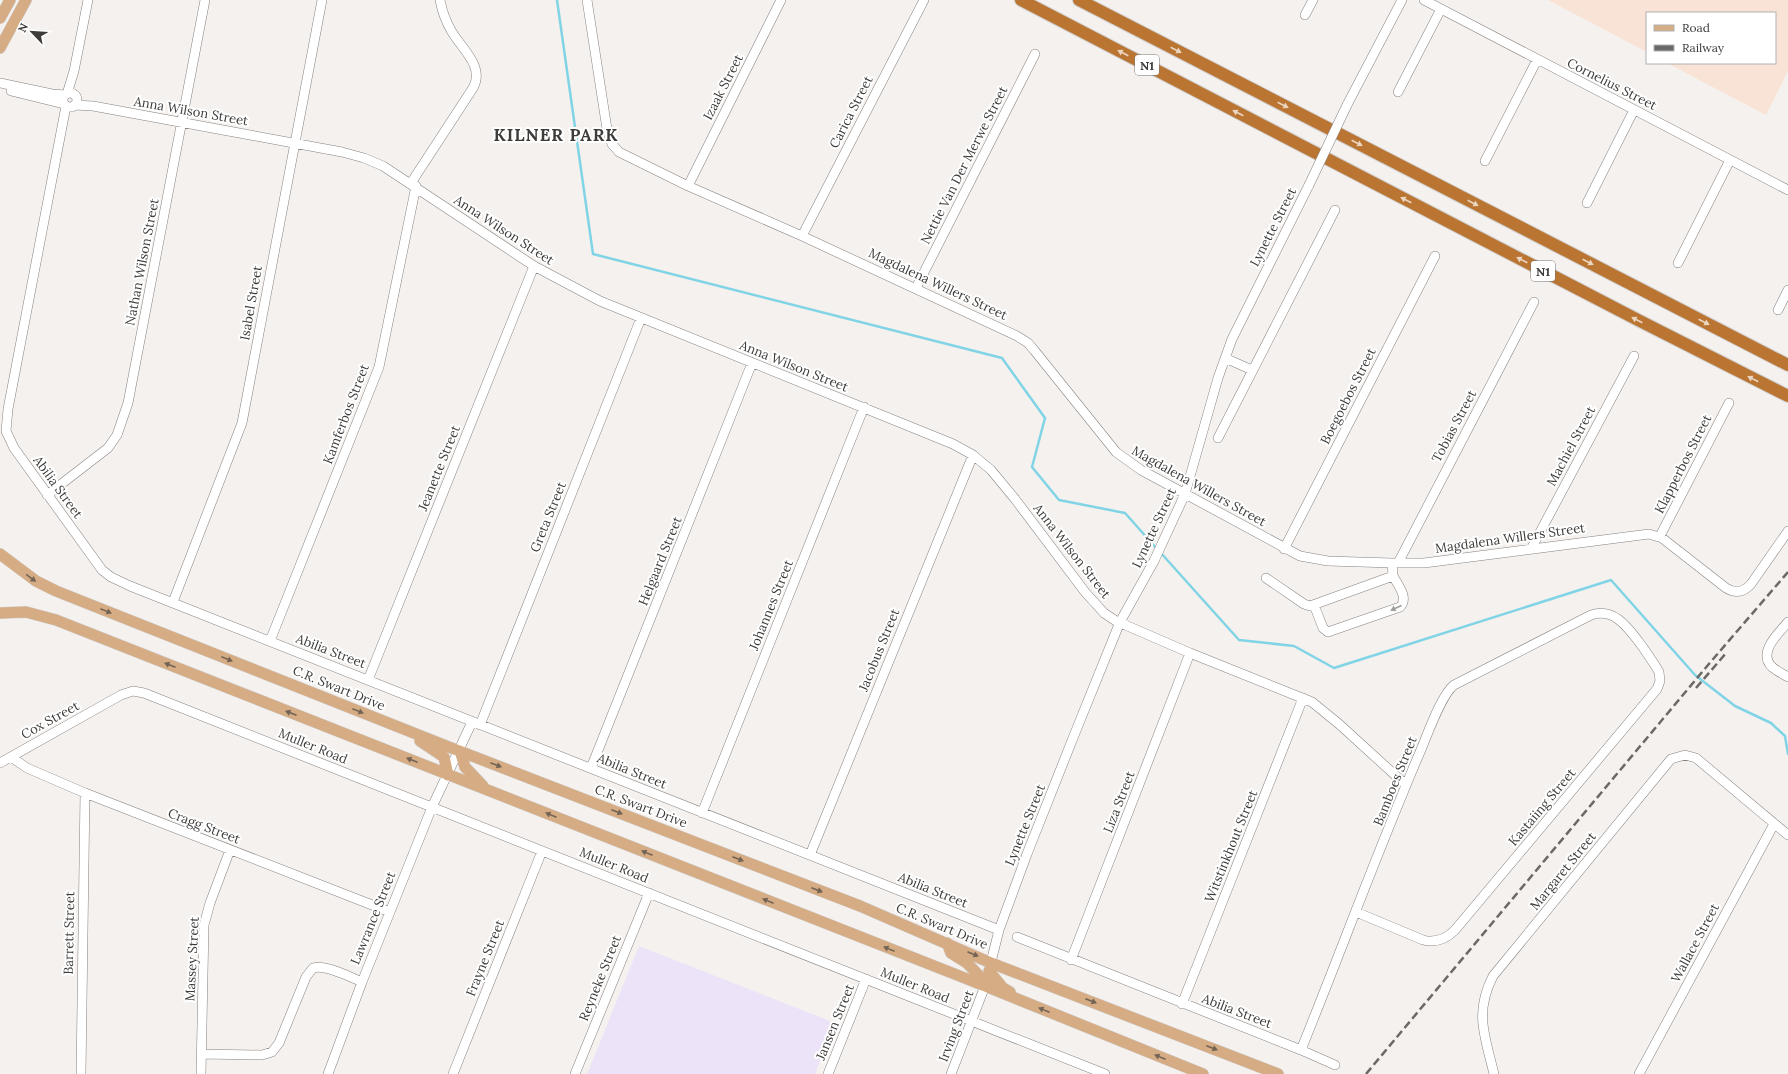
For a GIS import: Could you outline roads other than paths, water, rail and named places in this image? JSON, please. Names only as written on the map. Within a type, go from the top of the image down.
[{"type":"highway","name":"N1","points":[[1021,0],[1638,320],[1788,396]]},
{"type":"highway","name":"N1","points":[[1079,0],[1788,365]]},
{"type":"main road","points":[[0,18],[10,0]]},
{"type":"main road","points":[[0,48],[26,0]]},
{"type":"main road","name":"C.R. Swart Drive","points":[[0,554],[36,581],[49,588],[460,751],[855,904],[946,943],[990,967],[1278,1074]]},
{"type":"main road","points":[[0,613],[26,612],[56,620],[985,985],[1021,1001],[1203,1074]]},
{"type":"main road","points":[[409,731],[420,741],[444,757],[447,764],[448,774]]},
{"type":"main road","points":[[460,751],[465,767],[485,789]]},
{"type":"main road","points":[[946,943],[951,953],[967,963],[985,985]]},
{"type":"main road","points":[[990,967],[1005,990],[1014,994],[1021,1001]]},
{"type":"street","name":"Abilia Street","points":[[88,0],[74,71],[70,101],[63,125],[6,425],[10,442],[47,495],[106,574],[124,584],[173,602],[270,642],[999,930]]},
{"type":"street","name":"Nathan Wilson Street","points":[[47,495],[105,452],[115,440],[119,430],[132,389],[205,0]]},
{"type":"street","name":"Isabel Street","points":[[173,602],[242,423],[322,0]]},
{"type":"street","name":"Kamferbos Street","points":[[270,642],[379,367],[413,185],[477,80],[477,73],[472,61],[448,25],[440,0]]},
{"type":"street","name":"Magdalena Willers Street","points":[[587,0],[607,129],[612,144],[623,155],[688,186],[916,288],[1017,336],[1028,343],[1116,452],[1141,470],[1284,549],[1314,560],[1395,563],[1424,562],[1634,535],[1649,534],[1660,536]]},
{"type":"street","name":"Izaak Street","points":[[688,186],[781,0]]},
{"type":"street","name":"Carica Street","points":[[802,236],[924,0]]},
{"type":"street","points":[[1305,15],[1313,0]]},
{"type":"street","name":"Lynette Street","points":[[985,985],[999,930],[1027,854],[1120,622],[1154,561],[1185,494],[1225,358],[1240,321],[1309,185],[1347,105],[1402,0]]},
{"type":"street","name":"Cornelius Street","points":[[1424,0],[1788,190]]},
{"type":"street","points":[[1398,92],[1441,9]]},
{"type":"street","name":"Nettie Van Der Merwe Street","points":[[916,288],[1035,54]]},
{"type":"street","points":[[1486,160],[1537,60]]},
{"type":"street","name":"Anna Wilson Street","points":[[0,83],[52,94],[70,101]]},
{"type":"street","name":"Anna Wilson Street","points":[[0,89],[294,143],[364,158],[384,166],[534,266],[600,301],[953,444],[973,455],[991,470],[1015,499],[1092,601],[1104,613],[1120,622],[1190,654],[1312,702],[1327,713],[1406,786]]},
{"type":"street","points":[[1587,203],[1634,110]]},
{"type":"street","points":[[1678,263],[1730,160]]},
{"type":"street","points":[[1218,438],[1335,210]]},
{"type":"street","name":"Boegoebos Street","points":[[1284,549],[1435,256]]},
{"type":"street","name":"Jeanette Street","points":[[368,680],[534,266]]},
{"type":"street","points":[[1778,310],[1788,290]]},
{"type":"street","name":"Tobias Street","points":[[1395,563],[1534,302]]},
{"type":"street","name":"Greta Street","points":[[448,774],[476,723],[641,318]]},
{"type":"street","name":"Machiel Street","points":[[1532,549],[1634,356]]},
{"type":"street","points":[[1225,358],[1252,370]]},
{"type":"street","name":"Helgaard Street","points":[[591,768],[752,363]]},
{"type":"street","name":"Klapperbos Street","points":[[1660,536],[1729,403]]},
{"type":"street","name":"Johannes Street","points":[[702,813],[864,407]]},
{"type":"street","name":"Jacobus Street","points":[[810,855],[973,455]]},
{"type":"street","points":[[1660,536],[1730,590],[1739,592],[1749,586],[1788,531]]},
{"type":"street","points":[[1314,605],[1323,628],[1328,632],[1400,607],[1403,604],[1404,598],[1393,576],[1395,563]]},
{"type":"street","points":[[1266,578],[1304,604],[1314,605],[1393,576]]},
{"type":"street","name":"Bamboes Street","points":[[1301,1050],[1406,786],[1441,703],[1452,686],[1590,615],[1598,613],[1609,615]]},
{"type":"street","name":"Kastaiing Street","points":[[1356,912],[1430,942],[1442,939],[1455,930],[1657,690],[1660,681],[1656,666],[1628,627],[1619,619],[1609,615]]},
{"type":"street","points":[[1788,622],[1770,644],[1768,650],[1768,661],[1772,667],[1788,677]]},
{"type":"street","name":"Liza Street","points":[[1071,960],[1190,654]]},
{"type":"street","name":"Muller Road","points":[[113,700],[128,692],[144,693],[1105,1074]]},
{"type":"street","name":"Witstinkhout Street","points":[[1182,1004],[1303,698]]},
{"type":"street","name":"Cox Street","points":[[0,763],[113,700]]},
{"type":"street","name":"Margaret Street","points":[[1494,1074],[1483,1026],[1482,1003],[1493,976],[1671,759],[1685,755],[1696,758],[1774,824]]},
{"type":"street","name":"Cragg Street","points":[[11,757],[27,768],[84,793],[390,912]]},
{"type":"street","name":"Lawrance Street","points":[[328,1074],[362,982],[432,807],[448,774]]},
{"type":"street","name":"Barrett Street","points":[[81,1074],[84,793]]},
{"type":"street","points":[[1774,824],[1788,834]]},
{"type":"street","name":"Wallace Street","points":[[1639,1074],[1774,824]]},
{"type":"street","name":"Massey Street","points":[[201,1074],[204,925],[212,897],[230,850]]},
{"type":"street","name":"Frayne Street","points":[[453,1074],[542,851]]},
{"type":"street","name":"Reyneke Street","points":[[576,1074],[649,893]]},
{"type":"street","name":"Abilia Street","points":[[1017,937],[1071,960],[1301,1050],[1335,1065]]},
{"type":"street","points":[[202,1054],[262,1055],[272,1052],[279,1043],[306,977],[313,968],[324,968],[362,982]]},
{"type":"street","name":"Jansen Street","points":[[828,1074],[866,979]]},
{"type":"street","name":"Irving Street","points":[[951,1074],[985,985]]},
{"type":"waterway","points":[[557,0],[593,254],[1002,358],[1045,418],[1032,467],[1059,500],[1125,513],[1157,549]]},
{"type":"waterway","points":[[1160,552],[1239,640],[1294,646],[1334,668],[1611,580],[1695,675],[1735,706],[1771,723],[1785,736],[1788,754]]},
{"type":"railway","points":[[1366,1074],[1708,665],[1788,572]]},
{"type":"railway","points":[[1696,688],[1727,652]]},
{"type":"district","name":"KILNER PARK","points":[[556,135]]}]
